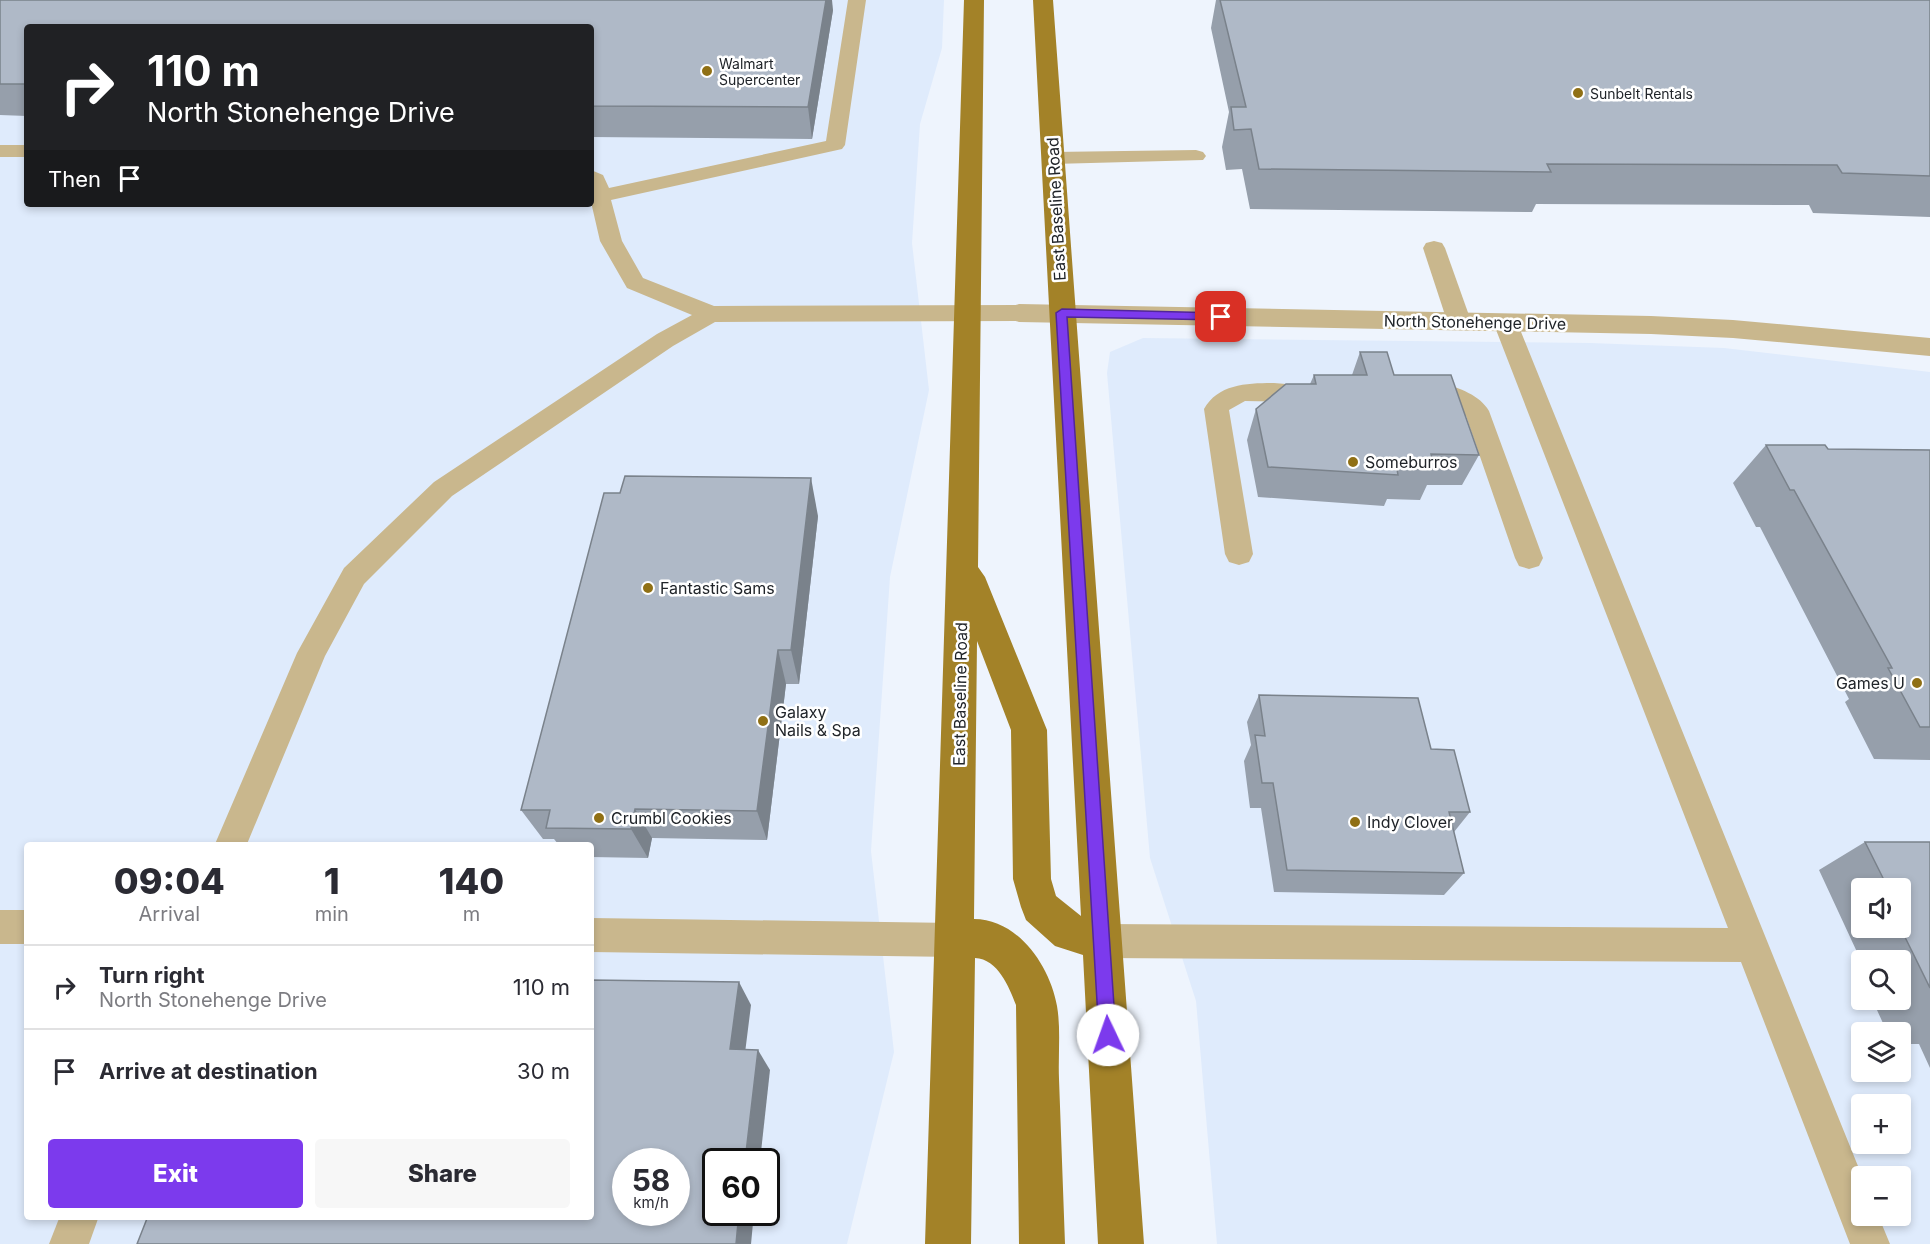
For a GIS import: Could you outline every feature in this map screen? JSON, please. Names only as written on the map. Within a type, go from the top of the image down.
[{"type":"main road","name":"East Baseline Road","points":[[948,1244],[974,0]]},
{"type":"main road","name":"East Baseline Road","points":[[1043,0],[1121,1244]]},
{"type":"main road","points":[[963,561],[1029,730],[1032,879],[1040,907],[1069,932],[1102,941]]},
{"type":"main road","points":[[955,940],[986,939],[1007,951],[1023,970],[1036,1005],[1042,1244]]},
{"type":"street","name":"North Stonehenge Drive","points":[[1019,313],[1505,322],[1733,329],[1930,347]]},
{"type":"lane","points":[[856,0],[835,145],[595,186],[611,241],[635,283],[711,314],[969,315],[1019,313]]},
{"type":"lane","points":[[0,151],[24,151]]},
{"type":"lane","points":[[1053,158],[1196,156]]},
{"type":"lane","points":[[1434,248],[1459,321]]},
{"type":"lane","points":[[232,842],[312,653],[354,576],[443,489],[665,340],[711,314]]},
{"type":"lane","points":[[1505,322],[1870,1244]]},
{"type":"lane","points":[[1239,554],[1216,409],[1219,403],[1225,397],[1242,392],[1340,393]]},
{"type":"lane","points":[[1398,393],[1442,392],[1456,396],[1477,411],[1529,558]]},
{"type":"lane","points":[[0,927],[24,927]]},
{"type":"lane","points":[[594,935],[955,940]]},
{"type":"lane","points":[[1102,941],[1752,945]]},
{"type":"lane","points":[[69,1244],[78,1220]]},
{"type":"shaded area","points":[[0,0],[944,0],[942,48],[920,124],[912,243],[929,390],[890,577],[871,851],[894,1052],[847,1244],[0,1244]]},
{"type":"shaded area","points":[[1143,338],[1590,343],[1724,348],[1930,372],[1930,1244],[1217,1244],[1196,1001],[1150,858],[1107,373],[1110,352]]},
{"type":"building","name":"Walmart Supercenter","points":[[0,0],[826,0],[808,107],[594,106],[594,24],[24,24],[24,84],[0,84]]},
{"type":"building","name":"Sunbelt Rentals","points":[[1220,0],[1930,0],[1930,176],[1842,173],[1837,165],[1547,164],[1551,172],[1259,169],[1251,129],[1234,130],[1231,107],[1246,107]]},
{"type":"building","name":"Someburros","points":[[1360,352],[1387,352],[1394,375],[1451,375],[1479,455],[1431,454],[1435,469],[1397,469],[1398,475],[1268,467],[1256,409],[1286,384],[1316,384],[1314,375],[1367,375]]},
{"type":"building","points":[[1766,445],[1825,445],[1828,449],[1930,450],[1930,727],[1920,727],[1888,668],[1892,668],[1794,490],[1790,490]]},
{"type":"building","points":[[625,476],[811,478],[791,650],[778,650],[757,811],[635,809],[631,829],[546,828],[550,810],[521,810],[604,493],[620,493]]},
{"type":"building","name":"Indy Clover","points":[[1259,695],[1418,698],[1431,749],[1454,750],[1470,812],[1449,812],[1464,873],[1287,870],[1273,783],[1262,783],[1255,735],[1265,736]]},
{"type":"building","points":[[1865,842],[1930,842],[1930,988],[1905,938],[1911,938],[1911,878],[1883,878]]},
{"type":"building","points":[[594,980],[739,982],[730,1049],[758,1050],[747,1148],[702,1148],[702,1226],[738,1226],[736,1244],[137,1244],[146,1220],[594,1220]]},
{"type":"place","name":"Walmart Supercenter","points":[[707,71]]},
{"type":"place","name":"Sunbelt Rentals","points":[[1578,93]]},
{"type":"place","name":"Someburros","points":[[1353,462]]},
{"type":"place","name":"Fantastic Sams","points":[[648,588]]},
{"type":"place","name":"Games U","points":[[1917,683]]},
{"type":"place","name":"Galaxy Nails & Spa","points":[[763,721]]},
{"type":"place","name":"Crumbl Cookies","points":[[599,818]]},
{"type":"place","name":"Indy Clover","points":[[1355,822]]},
{"type":"route","points":[[1108,1035],[1062,313],[1221,317]]}]
